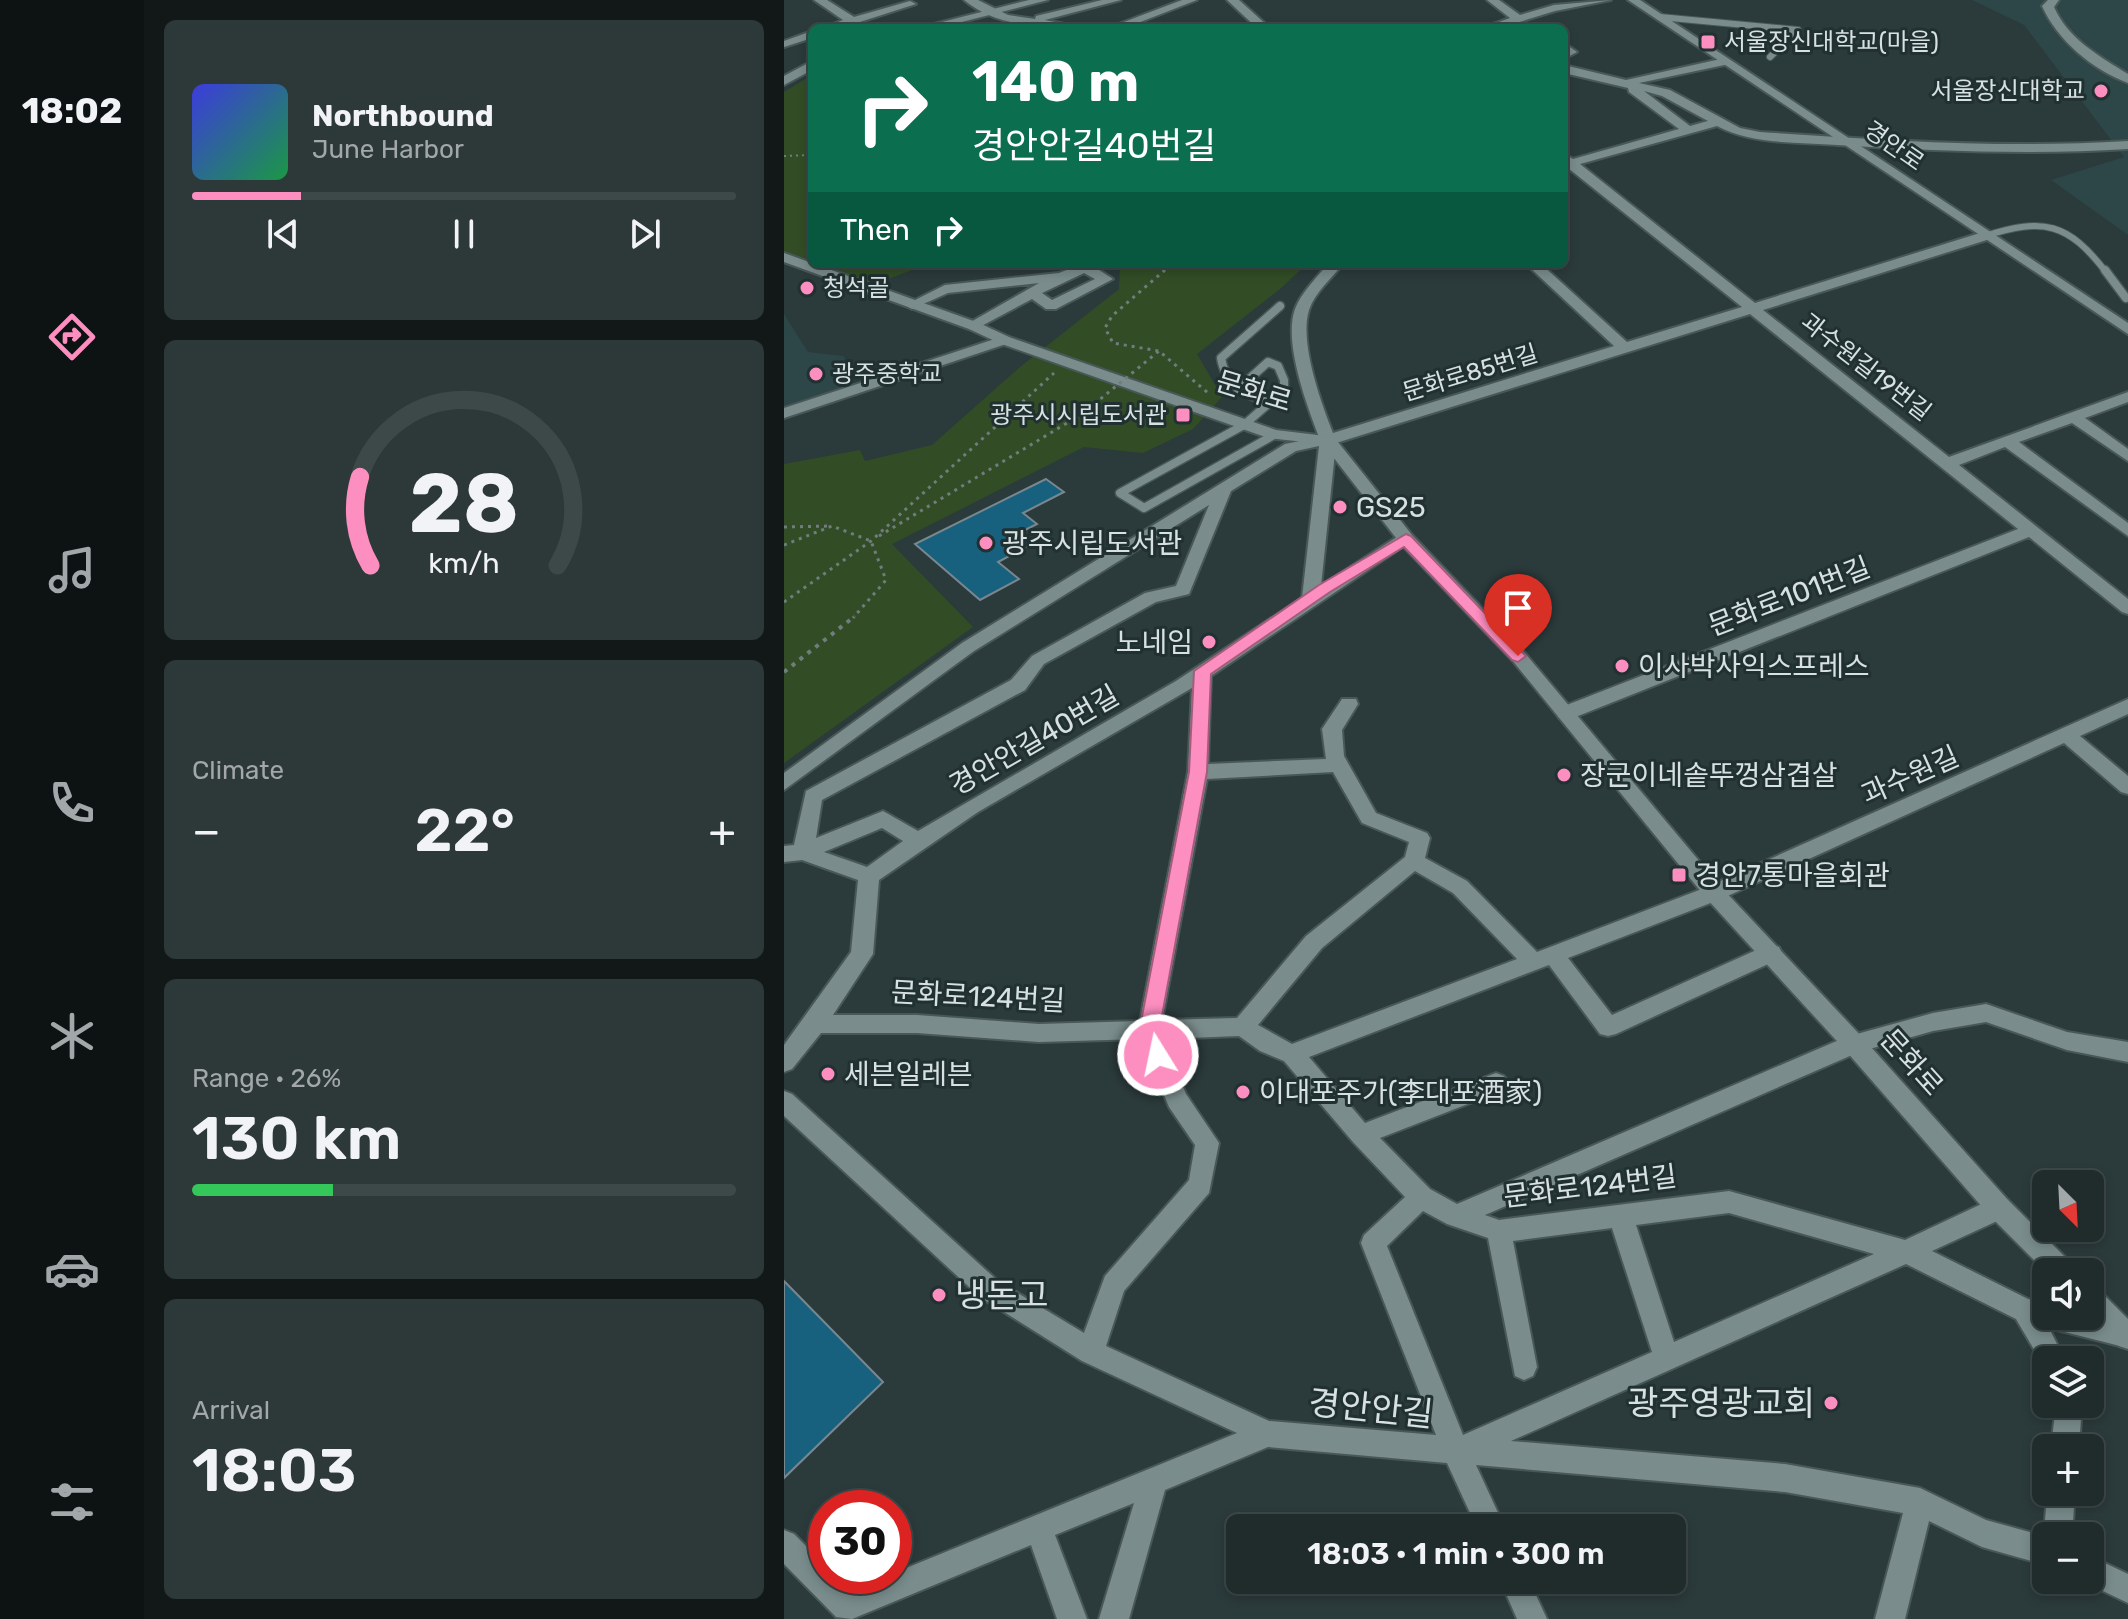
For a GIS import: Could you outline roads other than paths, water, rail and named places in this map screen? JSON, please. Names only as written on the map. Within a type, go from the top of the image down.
[{"type":"street","points":[[819,0],[851,20]]},
{"type":"street","points":[[969,0],[987,12],[1005,18],[1049,24]]},
{"type":"street","points":[[940,24],[1043,0]]},
{"type":"street","points":[[1027,21],[1116,0]]},
{"type":"street","points":[[1125,24],[1192,0]]},
{"type":"street","points":[[1232,0],[1259,24]]},
{"type":"street","points":[[1492,0],[1517,18]]},
{"type":"street","points":[[1500,24],[1559,3],[1606,0]]},
{"type":"street","name":"경안로","points":[[1633,0],[2128,330]]},
{"type":"street","points":[[2054,0],[2048,6],[2059,28],[2081,48],[2128,79]]},
{"type":"street","points":[[840,24],[908,2],[921,11]]},
{"type":"street","points":[[785,43],[808,35]]},
{"type":"street","points":[[1568,42],[1580,38]]},
{"type":"street","points":[[785,43],[808,57]]},
{"type":"street","points":[[784,81],[808,60]]},
{"type":"street","points":[[1623,82],[1725,62]]},
{"type":"street","points":[[1568,70],[1666,93],[1736,131],[1760,136],[1844,139],[1884,144],[2063,149],[2128,145]]},
{"type":"street","points":[[1623,82],[1687,129]]},
{"type":"street","points":[[1568,161],[1717,122]]},
{"type":"street","points":[[1568,164],[1753,310]]},
{"type":"street","name":"문화로85번길","points":[[784,783],[968,647],[1291,447],[1328,440],[1985,236]]},
{"type":"street","name":"문화로","points":[[784,257],[808,266]]},
{"type":"street","name":"문화로","points":[[813,268],[1244,425],[1274,435],[1328,440],[1406,539],[1518,656],[1714,893],[1854,1044],[1999,1208],[2049,1258]]},
{"type":"street","points":[[974,326],[1061,277],[1084,268]]},
{"type":"street","points":[[1032,293],[1051,306],[1106,279],[1092,268]]},
{"type":"street","points":[[1311,598],[1328,440],[1314,405],[1300,340],[1302,310],[1332,268]]},
{"type":"street","points":[[1537,268],[1625,348]]},
{"type":"street","points":[[912,305],[945,289],[1061,277]]},
{"type":"street","name":"과수원길19번길","points":[[1753,310],[2128,608]]},
{"type":"street","points":[[784,413],[1004,340]]},
{"type":"street","points":[[1948,463],[2128,397]]},
{"type":"street","points":[[2075,418],[2128,456]]},
{"type":"street","points":[[2007,441],[2128,531]]},
{"type":"street","points":[[794,853],[813,796],[1018,685],[1038,660],[1138,604],[1151,597],[1183,590],[1223,491]]},
{"type":"street","name":"문화로101번길","points":[[1566,713],[2032,530]]},
{"type":"street","name":"경안안길40번길","points":[[869,876],[916,839],[1153,704],[1311,598],[1406,539]]},
{"type":"street","points":[[1091,1352],[1114,1284],[1200,1185],[1207,1143],[1177,1100],[1149,1032],[1198,772],[1202,671]]},
{"type":"street","points":[[1243,1027],[1314,942],[1414,861],[1420,838],[1369,818],[1334,756],[1332,729],[1349,704]]},
{"type":"street","name":"과수원길","points":[[1714,893],[2128,706]]},
{"type":"street","points":[[2067,735],[2128,787]]},
{"type":"street","points":[[1198,772],[1340,765]]},
{"type":"street","points":[[794,853],[883,819],[916,839]]},
{"type":"street","points":[[784,1062],[815,1024],[862,954],[869,876],[794,853]]},
{"type":"street","points":[[1414,861],[1460,887],[1544,959],[1608,1027],[1771,953]]},
{"type":"street","points":[[1292,1054],[1714,893]]},
{"type":"street","points":[[1456,1216],[1854,1044],[1933,1022],[1986,1013],[2067,1041],[2128,1052]]},
{"type":"street","name":"문화로124번길","points":[[815,1024],[917,1024],[1039,1033],[1243,1027],[1268,1044],[1292,1054],[1361,1135],[1421,1197],[1456,1216],[1499,1231],[1729,1202],[1908,1252],[2032,1310]]},
{"type":"street","points":[[1361,1135],[1496,1083]]},
{"type":"street","name":"경안안길","points":[[784,1101],[989,1289],[1091,1352],[1268,1434],[1785,1478],[1920,1502],[1982,1533],[2032,1547]]},
{"type":"street","points":[[1421,1197],[1373,1243],[1456,1452],[1485,1514]]},
{"type":"street","points":[[1456,1452],[1666,1356],[1908,1252],[1999,1208]]},
{"type":"street","points":[[1621,1217],[1666,1356]]},
{"type":"street","points":[[1499,1231],[1524,1367]]},
{"type":"street","points":[[2104,1313],[2128,1336]]},
{"type":"street","name":"문화로124번길","points":[[2104,1330],[2128,1336]]},
{"type":"street","points":[[784,1544],[846,1607],[1268,1434]]},
{"type":"street","points":[[1114,1619],[1154,1481]]},
{"type":"street","points":[[1890,1619],[1920,1502]]},
{"type":"street","points":[[1039,1530],[1072,1619]]},
{"type":"street","points":[[2104,1577],[2128,1589]]},
{"type":"street","points":[[1520,1594],[1532,1619]]},
{"type":"lane","points":[[1660,17],[1798,30],[1770,57]]},
{"type":"lane","points":[[1985,236],[2010,226],[2031,224],[2071,232],[2082,241],[2126,298]]},
{"type":"lane","points":[[1269,403],[1238,389],[1221,368],[1221,358],[1280,306]]},
{"type":"lane","points":[[1238,389],[1268,362],[1278,366],[1284,380],[1284,390],[1244,425],[1120,493],[1144,508],[1274,435]]},
{"type":"place","name":"서울장신대학교(마을)","points":[[1708,42]]},
{"type":"place","name":"서울장신대학교","points":[[2101,91]]},
{"type":"place","name":"청석골","points":[[807,288]]},
{"type":"place","name":"광주중학교","points":[[816,374]]},
{"type":"place","name":"광주시시립도서관","points":[[1183,415]]},
{"type":"place","name":"GS25","points":[[1340,507]]},
{"type":"place","name":"광주시립도서관","points":[[986,543]]},
{"type":"place","name":"노네임","points":[[1209,642]]},
{"type":"place","name":"이사박사익스프레스","points":[[1622,666]]},
{"type":"place","name":"장군이네솥뚜껑삼겹살","points":[[1564,775]]},
{"type":"place","name":"경안7통마을회관","points":[[1679,875]]},
{"type":"place","name":"세븐일레븐","points":[[828,1074]]},
{"type":"place","name":"이대포주가(李대포酒家)","points":[[1243,1092]]},
{"type":"place","name":"냉돈고","points":[[939,1295]]},
{"type":"place","name":"광주영광교회","points":[[1831,1403]]}]
